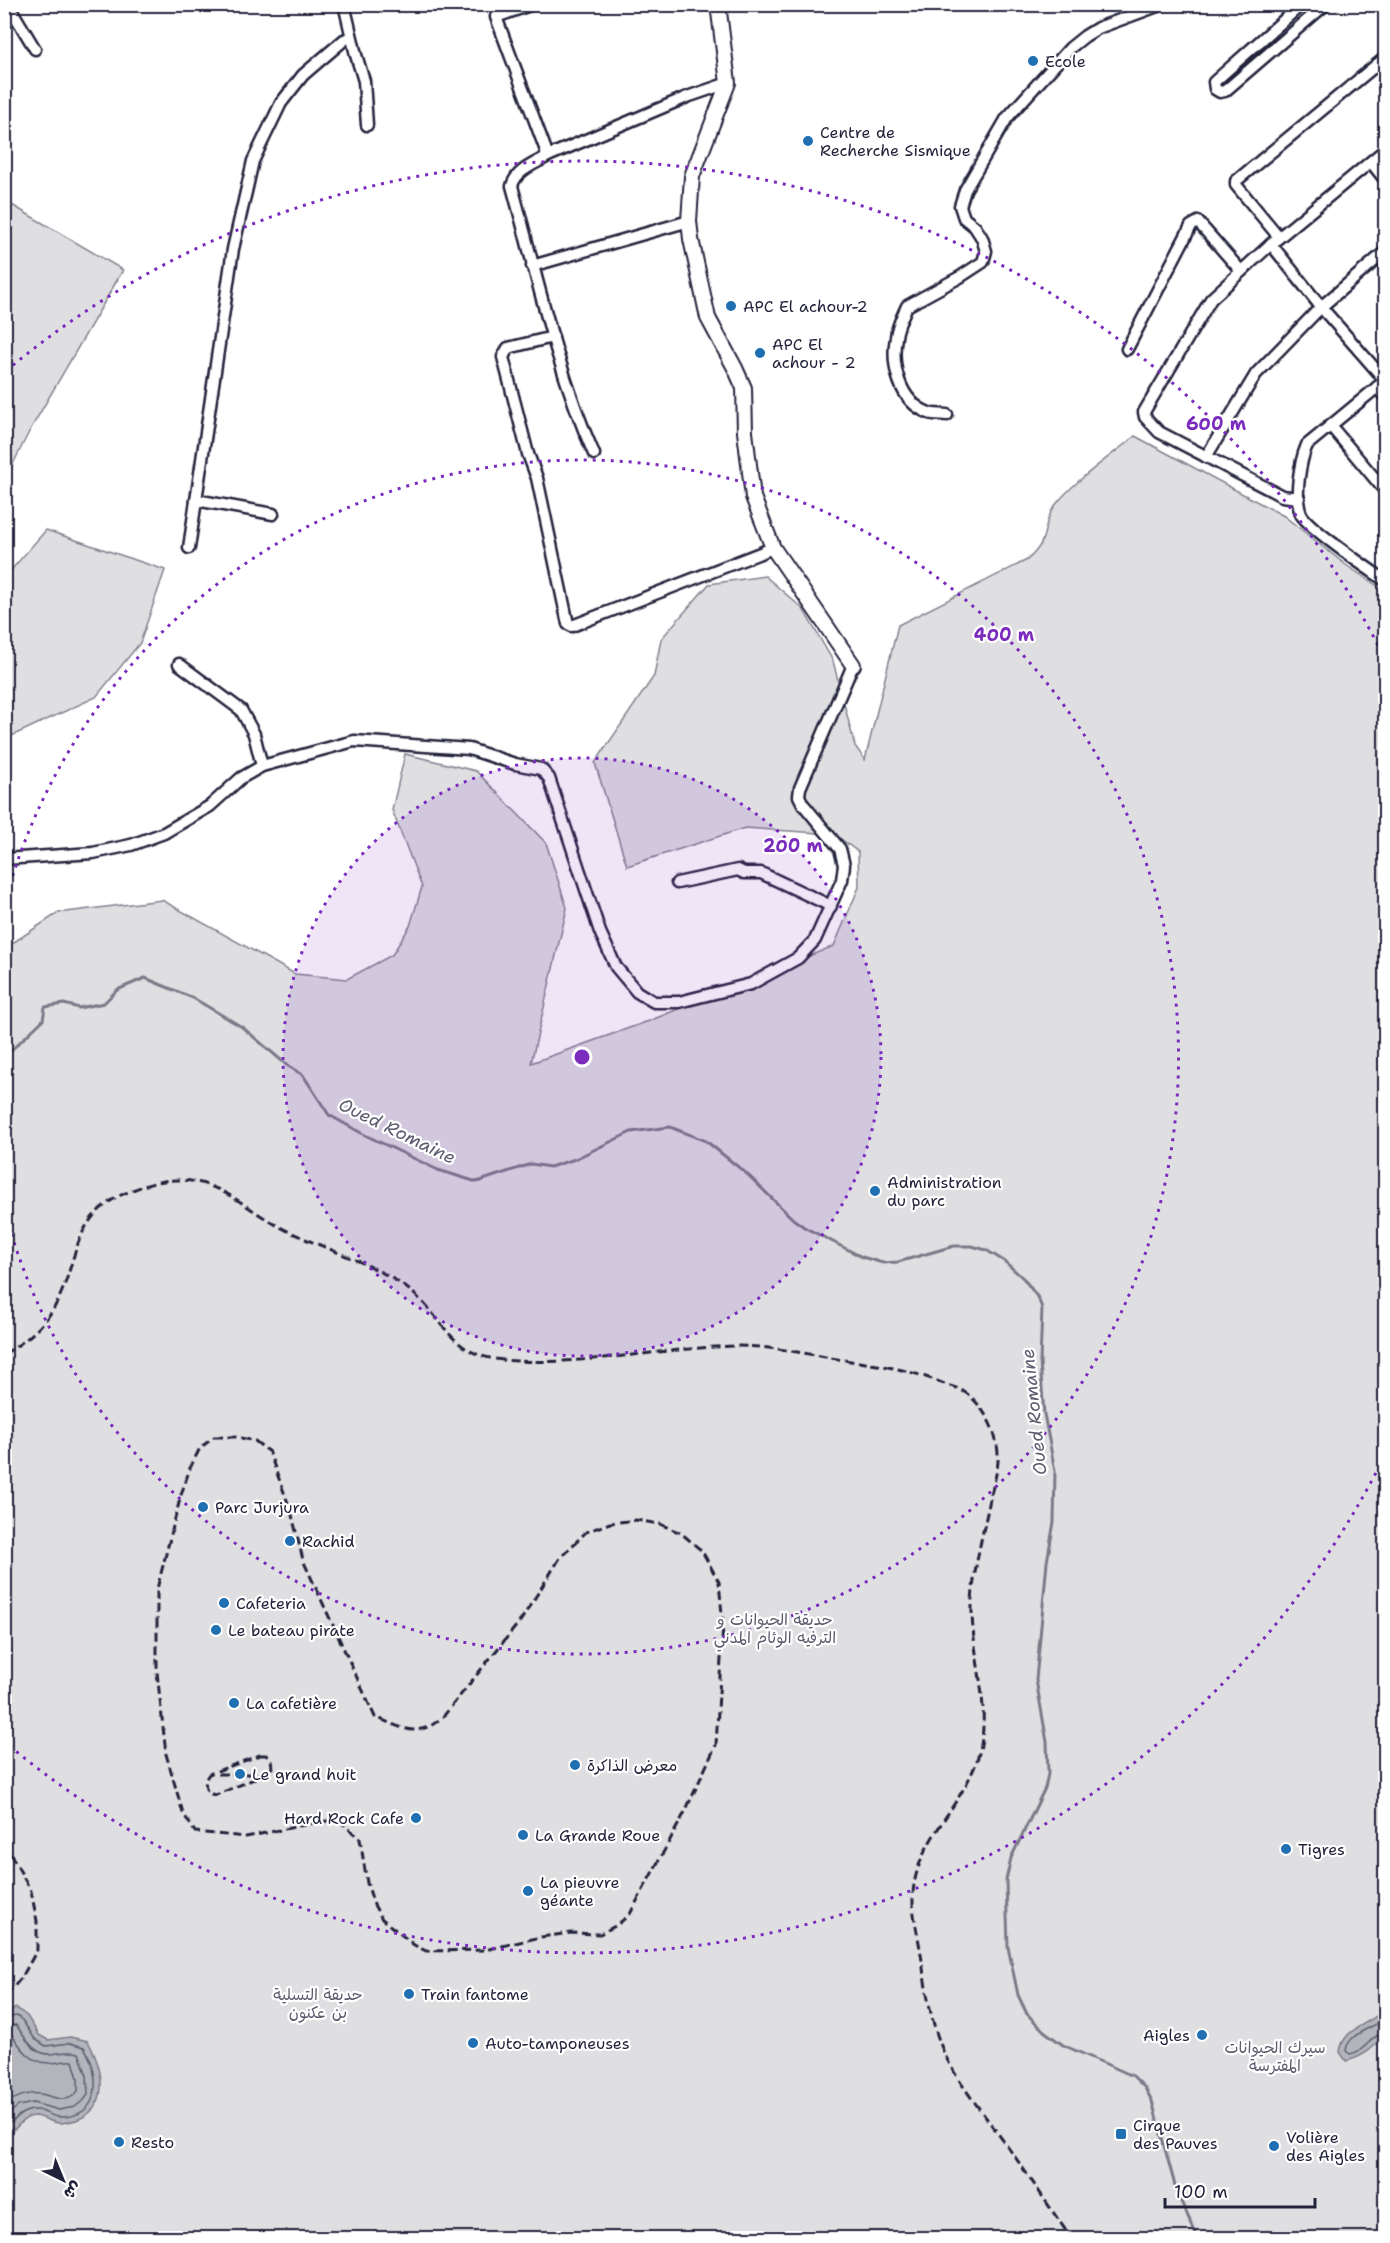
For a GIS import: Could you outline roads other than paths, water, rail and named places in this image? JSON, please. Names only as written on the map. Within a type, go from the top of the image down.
[{"type":"street","points":[[8,4],[35,49]]},
{"type":"street","points":[[344,4],[364,81],[368,125]]},
{"type":"street","points":[[533,4],[496,17],[548,156]]},
{"type":"street","points":[[4,859],[93,853],[131,845],[164,833],[210,806],[241,778],[262,765],[363,740],[469,749],[515,764],[541,769],[549,778],[600,932],[616,967],[637,992],[654,1002],[679,1002],[751,984],[798,958],[815,940],[842,879],[844,865],[840,849],[802,804],[799,796],[800,788],[853,666],[774,548],[753,497],[745,432],[744,388],[708,318],[689,222],[692,176],[728,83],[718,4]]},
{"type":"street","points":[[947,415],[929,414],[908,398],[898,382],[896,336],[907,306],[960,278],[982,262],[986,251],[982,238],[975,227],[964,218],[960,206],[964,190],[1007,118],[1070,48],[1098,28],[1163,4]]},
{"type":"street","points":[[1302,4],[1214,82],[1215,89],[1220,92],[1225,91],[1326,4]]},
{"type":"street","points":[[189,548],[233,249],[253,161],[281,103],[303,75],[344,40],[351,37]]},
{"type":"street","points":[[1386,57],[1236,181],[1236,185],[1321,307],[1382,382],[1386,398]]},
{"type":"street","points":[[594,454],[574,410],[532,266],[512,186],[514,178],[548,156],[687,97],[728,83]]},
{"type":"street","points":[[1299,498],[1282,496],[1159,432],[1145,417],[1144,412],[1211,299],[1275,241],[1386,149]]},
{"type":"street","points":[[1371,162],[1386,181]]},
{"type":"street","points":[[532,266],[689,222]]},
{"type":"street","points":[[1127,349],[1191,225],[1198,222],[1241,271]]},
{"type":"street","points":[[1206,458],[1256,374],[1321,307],[1386,251]]},
{"type":"street","points":[[553,337],[508,348],[503,357],[528,454],[537,478],[568,624],[572,626],[774,548]]},
{"type":"street","points":[[1382,382],[1307,445],[1301,459],[1299,498],[1301,515],[1312,527],[1386,581]]},
{"type":"street","points":[[1330,425],[1386,492]]},
{"type":"street","points":[[196,500],[273,514]]},
{"type":"street","points":[[179,664],[241,710],[254,734],[262,765]]},
{"type":"street","points":[[677,883],[738,870],[744,873],[761,873],[831,906]]},
{"type":"water","points":[[16,2008],[27,2016],[39,2035],[48,2040],[70,2037],[88,2041],[99,2068],[101,2081],[97,2104],[89,2113],[77,2120],[61,2123],[34,2116],[21,2122],[15,2129],[5,2128],[5,2013]]},
{"type":"water","points":[[1385,2009],[1385,2035],[1368,2051],[1346,2061],[1340,2052],[1346,2037]]},
{"type":"waterway","name":"Oued Romaine","points":[[4,1057],[43,1020],[45,1007],[64,1004],[79,1008],[104,1003],[117,990],[145,978],[193,998],[242,1027],[288,1066],[303,1075],[329,1115],[438,1170],[477,1182],[531,1164],[550,1167],[575,1159],[631,1132],[670,1127],[706,1141],[747,1174],[793,1219],[862,1257],[883,1263],[898,1262],[954,1246],[972,1246],[986,1250],[1004,1261],[1024,1279],[1038,1298],[1042,1308],[1040,1362],[1044,1414],[1055,1471],[1054,1522],[1047,1562],[1036,1680],[1047,1742],[1048,1774],[1045,1788],[1011,1858],[1006,1880],[1008,1947],[1018,1995],[1027,2014],[1063,2045],[1133,2076],[1145,2088],[1152,2101],[1177,2193],[1198,2238]]},
{"type":"railway","points":[[4,1354],[21,1343],[50,1314],[60,1296],[80,1240],[94,1215],[121,1195],[142,1186],[180,1180],[208,1185],[221,1191],[280,1227],[394,1279],[420,1300],[459,1343],[470,1351],[485,1357],[503,1360],[562,1361],[708,1347],[752,1346],[892,1368],[957,1388],[973,1398],[988,1420],[995,1437],[998,1454],[997,1469],[977,1563],[972,1605],[982,1700],[982,1738],[971,1775],[922,1857],[913,1894],[914,1916],[929,2005],[935,2029],[950,2066],[1071,2238]]},
{"type":"railway","points":[[214,1437],[236,1437],[255,1441],[269,1452],[291,1511],[303,1560],[375,1717],[409,1730],[424,1728],[442,1718],[521,1620],[560,1558],[586,1532],[610,1523],[636,1520],[660,1524],[681,1533],[702,1551],[719,1582],[723,1625],[716,1745],[684,1814],[630,1914],[617,1925],[600,1934],[571,1933],[541,1937],[485,1950],[426,1951],[414,1945],[382,1919],[374,1905],[367,1883],[360,1839],[341,1822],[324,1821],[246,1837],[195,1832],[183,1813],[166,1754],[157,1672],[157,1589],[190,1468],[200,1448],[214,1437]]},
{"type":"railway","points":[[260,1755],[266,1755],[270,1759],[271,1772],[216,1795],[206,1789],[205,1780],[209,1774],[260,1755]]},
{"type":"railway","points":[[218,1774],[263,1774]]},
{"type":"railway","points":[[4,1842],[31,1891],[37,1921],[37,1950],[22,1977],[4,1998]]},
{"type":"place","name":"Ecole","points":[[1033,61]]},
{"type":"place","name":"Centre de Recherche Sismique","points":[[808,141]]},
{"type":"place","name":"APC El achour-2","points":[[731,306]]},
{"type":"place","name":"APC El achour - 2","points":[[760,353]]},
{"type":"place","name":"Administration du parc","points":[[875,1191]]},
{"type":"place","name":"Parc Jurjura","points":[[203,1507]]},
{"type":"place","name":"Rachid","points":[[290,1541]]},
{"type":"place","name":"Cafeteria","points":[[224,1603]]},
{"type":"place","name":"Le bateau pirate","points":[[216,1630]]},
{"type":"place","name":"La cafetière","points":[[234,1703]]},
{"type":"place","name":"معرض الذاكرة","points":[[575,1765]]},
{"type":"place","name":"Le grand huit","points":[[240,1774]]},
{"type":"place","name":"Hard Rock Cafe","points":[[416,1818]]},
{"type":"place","name":"La Grande Roue","points":[[523,1835]]},
{"type":"place","name":"Tigres","points":[[1286,1849]]},
{"type":"place","name":"La pieuvre géante","points":[[528,1891]]},
{"type":"place","name":"Train fantome","points":[[409,1994]]},
{"type":"place","name":"Aigles","points":[[1202,2035]]},
{"type":"place","name":"Auto-tamponeuses","points":[[473,2043]]},
{"type":"place","name":"Cirque des Pauves","points":[[1121,2134]]},
{"type":"place","name":"Resto","points":[[119,2142]]},
{"type":"place","name":"Volière des Aigles","points":[[1274,2146]]},
{"type":"park label","name":"حديقة الحيوانات و الترفيه الوئام المدني","points":[[775,1628]]},
{"type":"park label","name":"حديقة التسلية بن عكنون","points":[[318,2003]]},
{"type":"park label","name":"سيرك الحيوانات المفترسة","points":[[1275,2056]]}]
